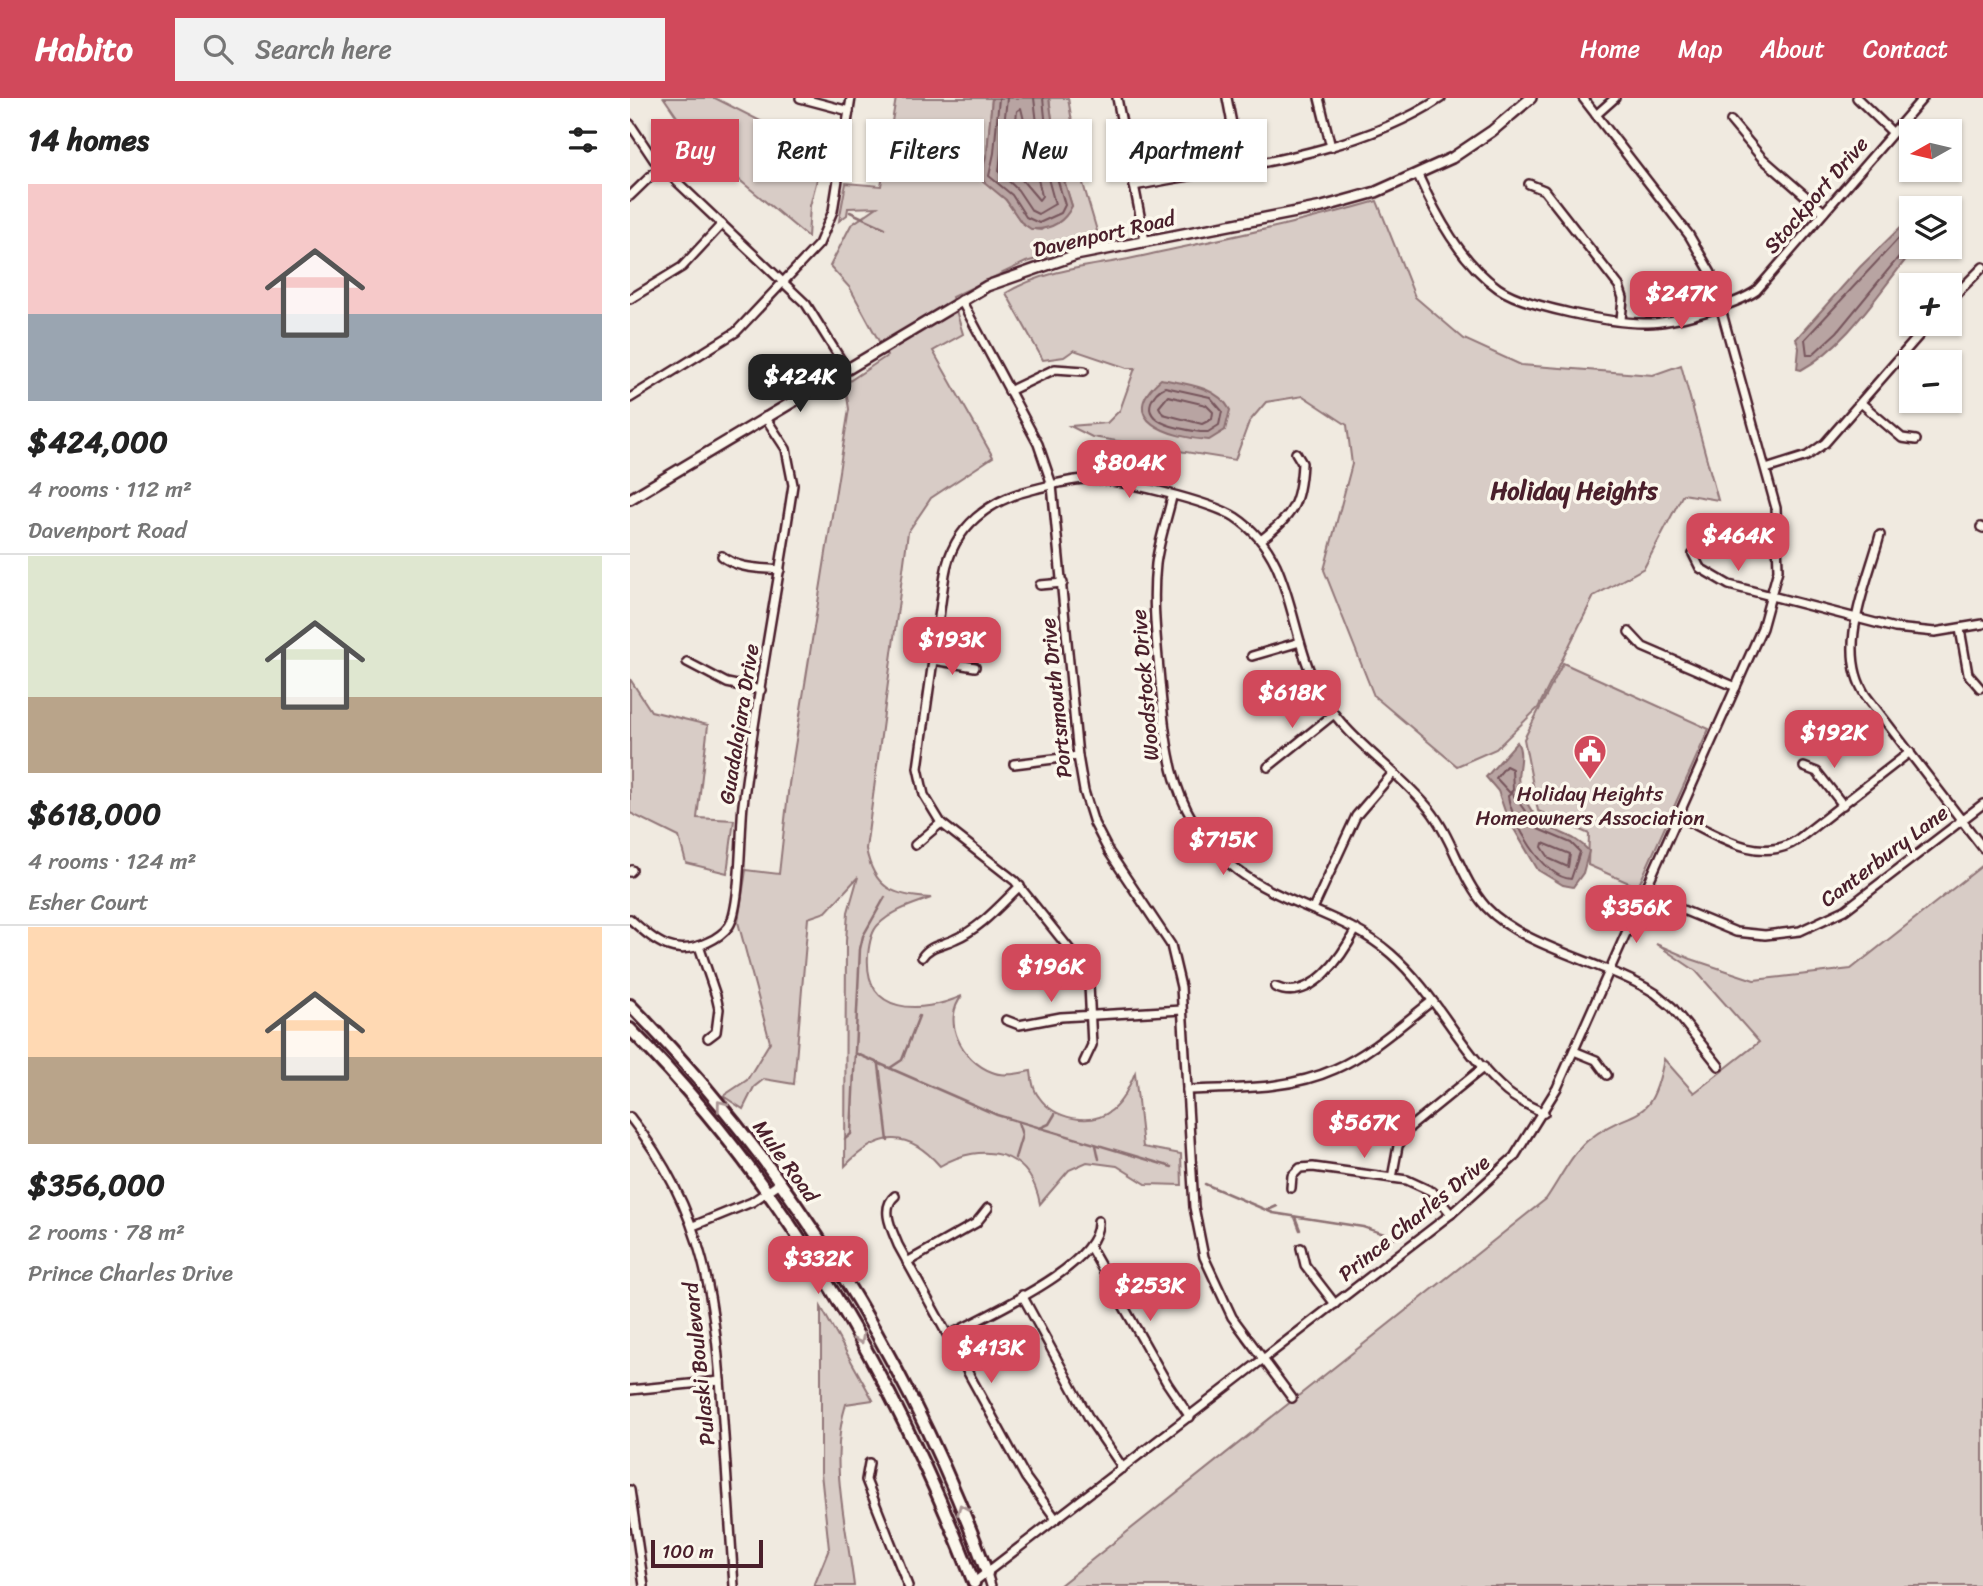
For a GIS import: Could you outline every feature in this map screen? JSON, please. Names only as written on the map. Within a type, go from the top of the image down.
[{"type":"main road","name":"Mule Road","points":[[630,1005],[697,1075],[780,1184],[859,1302],[947,1472],[987,1573]]},
{"type":"main road","name":"Mule Road","points":[[630,1029],[733,1146],[835,1294],[900,1412],[973,1585]]},
{"type":"street","points":[[800,98],[849,111]]},
{"type":"street","points":[[630,398],[730,337],[819,244],[829,226],[851,98]]},
{"type":"street","points":[[1117,98],[1145,241]]},
{"type":"street","points":[[1227,98],[1231,119]]},
{"type":"street","points":[[1320,98],[1331,147]]},
{"type":"street","points":[[1267,160],[1331,147],[1398,123],[1441,98]]},
{"type":"street","name":"Davenport Road","points":[[630,499],[961,300],[1041,265],[1145,241],[1336,204],[1418,175],[1476,142],[1531,98]]},
{"type":"street","name":"Prince Charles Drive","points":[[973,1585],[1451,1214],[1505,1167],[1544,1113],[1574,1051],[1736,688],[1773,597],[1780,541],[1775,502],[1710,273],[1695,244],[1583,98]]},
{"type":"street","points":[[1596,115],[1615,98]]},
{"type":"street","points":[[1857,98],[1892,132]]},
{"type":"street","name":"Stockport Drive","points":[[1418,175],[1444,225],[1482,274],[1499,289],[1541,307],[1656,323],[1745,297],[1760,287],[1923,98]]},
{"type":"street","points":[[1731,121],[1757,152],[1824,212]]},
{"type":"street","points":[[630,124],[651,155]]},
{"type":"street","points":[[630,195],[651,175]]},
{"type":"street","points":[[678,182],[812,312],[846,368]]},
{"type":"street","points":[[1134,187],[1158,182]]},
{"type":"street","points":[[1529,184],[1544,190],[1615,279],[1623,298],[1621,320]]},
{"type":"street","points":[[630,299],[682,267],[722,225]]},
{"type":"street","points":[[1962,288],[1983,267]]},
{"type":"street","name":"Portsmouth Drive","points":[[961,300],[1038,444],[1052,485],[1077,756],[1084,791],[1101,838],[1171,945],[1180,972],[1194,1206],[1204,1257],[1225,1305],[1262,1360],[1292,1398]]},
{"type":"street","points":[[1766,469],[1814,452],[1919,336]]},
{"type":"street","points":[[1009,391],[1055,369],[1084,371]]},
{"type":"street","points":[[1861,403],[1902,438],[1916,440]]},
{"type":"street","name":"Guadalajara Drive","points":[[699,946],[722,934],[733,914],[743,804],[793,485],[786,449],[765,417]]},
{"type":"street","points":[[1261,540],[1282,524],[1295,506],[1302,463],[1296,453]]},
{"type":"street","points":[[1084,1062],[1091,1050],[1088,980],[1083,966],[1020,886],[941,823],[924,795],[918,768],[947,566],[960,534],[974,518],[998,501],[1052,485],[1081,479],[1101,479],[1228,513],[1261,540],[1278,570],[1313,680],[1334,714],[1431,812],[1477,895],[1496,916],[1523,933],[1644,987],[1667,1003],[1719,1066]]},
{"type":"street","name":"Woodstock Drive","points":[[1172,497],[1156,563],[1154,610],[1166,745],[1176,788],[1195,824],[1226,861],[1260,885],[1356,929],[1394,956],[1484,1067],[1507,1091],[1544,1113]]},
{"type":"street","points":[[1880,535],[1851,652],[1855,675],[1866,696],[1983,848]]},
{"type":"street","points":[[1693,554],[1700,568],[1720,582],[1912,632],[1960,629],[1983,624]]},
{"type":"street","points":[[722,556],[729,562],[743,566],[780,570]]},
{"type":"street","points":[[1040,585],[1063,583]]},
{"type":"street","points":[[1960,629],[1968,674],[1980,688]]},
{"type":"street","points":[[1629,632],[1634,641],[1643,647],[1736,688]]},
{"type":"street","points":[[1252,656],[1300,642]]},
{"type":"street","points":[[933,660],[975,667]]},
{"type":"street","points":[[687,662],[727,683],[761,690]]},
{"type":"street","points":[[1268,767],[1334,714]]},
{"type":"street","points":[[1678,816],[1744,846],[1769,851],[1792,843],[1910,752]]},
{"type":"street","points":[[1014,764],[1077,756]]},
{"type":"street","points":[[1804,767],[1817,772],[1843,805]]},
{"type":"street","points":[[1313,909],[1356,817],[1393,773]]},
{"type":"street","name":"Canterbury Lane","points":[[1644,894],[1736,932],[1765,935],[1800,931],[1845,910],[1983,804]]},
{"type":"street","points":[[915,845],[941,823]]},
{"type":"street","points":[[922,957],[929,948],[957,939],[976,927],[1020,886]]},
{"type":"street","points":[[630,919],[669,949],[683,950],[699,946],[719,1009],[716,1032],[708,1038]]},
{"type":"street","points":[[1275,988],[1291,990],[1322,976],[1338,962],[1356,929]]},
{"type":"street","points":[[1187,1090],[1282,1084],[1332,1070],[1372,1048],[1432,1001]]},
{"type":"street","points":[[1006,1020],[1019,1025],[1061,1017],[1182,1010]]},
{"type":"street","points":[[1574,1051],[1596,1060],[1607,1075]]},
{"type":"street","points":[[1392,1178],[1398,1146],[1410,1127],[1484,1067]]},
{"type":"street","name":"Pulaski Boulevard","points":[[630,1117],[666,1167],[693,1226],[709,1275],[717,1323],[734,1586]]},
{"type":"street","points":[[1291,1188],[1292,1176],[1306,1167],[1392,1178],[1427,1187],[1451,1214]]},
{"type":"street","points":[[693,1226],[767,1194],[780,1184]]},
{"type":"street","points":[[895,1196],[888,1206],[889,1220],[907,1262],[1026,1478],[1056,1519]]},
{"type":"street","points":[[907,1262],[976,1223],[988,1208]]},
{"type":"street","points":[[947,1336],[1061,1273],[1090,1247],[1097,1232],[1098,1221]]},
{"type":"street","points":[[1090,1247],[1167,1383],[1190,1417]]},
{"type":"street","points":[[1301,1248],[1306,1265],[1335,1304]]},
{"type":"street","points":[[1022,1295],[1096,1429],[1123,1468]]},
{"type":"street","points":[[630,1390],[720,1381]]},
{"type":"street","points":[[869,1463],[866,1480],[908,1586]]},
{"type":"street","points":[[630,1490],[634,1551],[644,1586]]},
{"type":"street","name":"Mule Road","points":[[987,1573],[991,1586]]},
{"type":"shaded area","points":[[664,98],[715,98],[757,119],[753,119],[753,182],[816,182],[810,206],[808,237],[739,180],[739,119],[678,119]]},
{"type":"shaded area","points":[[896,98],[992,98],[984,164],[984,119],[892,119]]},
{"type":"shaded area","points":[[1049,98],[1068,98],[1072,119],[1052,119]]},
{"type":"shaded area","points":[[984,178],[1028,227],[1041,230],[1072,206],[1065,182],[1083,182],[1100,241],[1026,262],[952,297],[963,334],[933,351],[993,457],[931,498],[908,532],[866,849],[880,882],[896,892],[931,898],[896,912],[876,928],[868,951],[869,975],[875,990],[885,1000],[898,1005],[929,1006],[962,996],[956,1006],[954,1028],[964,1050],[981,1067],[996,1073],[1031,1071],[1037,1094],[1046,1105],[1063,1115],[1094,1118],[1112,1110],[1126,1093],[1135,1073],[1143,1147],[1181,1154],[1182,1185],[1146,1184],[1117,1166],[1087,1162],[1069,1170],[1040,1204],[1035,1186],[1026,1172],[1002,1155],[972,1154],[940,1166],[916,1145],[892,1139],[869,1146],[845,1166],[846,941],[848,912],[858,877],[826,912],[808,918],[794,1084],[764,1079],[754,1087],[743,1109],[723,1096],[747,1080],[770,1042],[738,922],[746,870],[779,874],[789,784],[849,409],[845,384],[887,356],[850,288],[830,266],[851,225],[877,207],[848,208],[847,215],[839,221],[846,183],[881,186],[882,182],[984,182]]},
{"type":"shaded area","points":[[1377,201],[1415,297],[1464,339],[1521,365],[1653,375],[1681,365],[1718,500],[1683,494],[1644,568],[1594,596],[1538,708],[1496,749],[1457,766],[1374,696],[1324,570],[1352,464],[1347,425],[1303,396],[1266,402],[1249,422],[1235,460],[1092,437],[1070,426],[1107,423],[1120,410],[1135,368],[1127,368],[1074,350],[1064,357],[1043,360],[1006,293],[1052,274],[1256,231]]},
{"type":"shaded area","points":[[1563,663],[1709,729],[1638,887],[1588,865],[1589,834],[1538,811],[1524,739]]},
{"type":"shaded area","points":[[630,679],[651,711],[708,725],[697,818],[734,820],[727,873],[686,863],[679,837],[630,813]]},
{"type":"shaded area","points":[[1983,865],[1983,1586],[1059,1586],[1546,1199],[1570,1161],[1587,1141],[1645,1107],[1659,1082],[1664,1059],[1694,1093],[1759,1042],[1696,971],[1656,944],[1754,980],[1851,969]]},
{"type":"shaded area","points":[[821,1307],[873,1400],[846,1404],[841,1426],[839,1471],[854,1586],[814,1586],[829,1549],[821,1473]]},
{"type":"water","points":[[992,98],[1049,98],[1052,119],[998,119],[998,182],[1065,182],[1072,206],[1065,217],[1044,228],[1031,229],[1021,222],[1006,200],[984,182]]},
{"type":"water","points":[[1899,229],[1899,259],[1907,259],[1834,346],[1801,370],[1797,369],[1799,348],[1796,339],[1860,267]]},
{"type":"water","points":[[1161,379],[1200,387],[1217,396],[1230,410],[1225,430],[1209,440],[1164,431],[1153,424],[1145,416],[1143,406],[1148,393]]},
{"type":"water","points":[[1517,742],[1520,754],[1519,785],[1531,810],[1543,823],[1574,839],[1589,851],[1583,873],[1573,887],[1563,885],[1538,870],[1507,817],[1498,791],[1486,777]]},
{"type":"waterway","points":[[850,212],[885,228]]},
{"type":"waterway","points":[[845,1139],[851,1134],[860,949],[863,936],[885,897]]},
{"type":"waterway","points":[[890,1068],[902,1060],[919,1016]]},
{"type":"waterway","points":[[855,1053],[997,1115],[1172,1167]]},
{"type":"waterway","points":[[879,1065],[888,1141]]},
{"type":"waterway","points":[[1040,1128],[1049,1124],[1055,1114]]},
{"type":"waterway","points":[[1015,1158],[1022,1135],[1018,1122]]},
{"type":"waterway","points":[[1096,1145],[1099,1159]]},
{"type":"waterway","points":[[1205,1184],[1273,1213],[1363,1227],[1396,1238]]},
{"type":"waterway","points":[[1268,1210],[1277,1206]]},
{"type":"waterway","points":[[1295,1217],[1300,1230]]},
{"type":"place","name":"Holiday Heights Homeowners Association","points":[[1590,781]]},
{"type":"district","name":"Holiday Heights","points":[[1574,491]]}]
